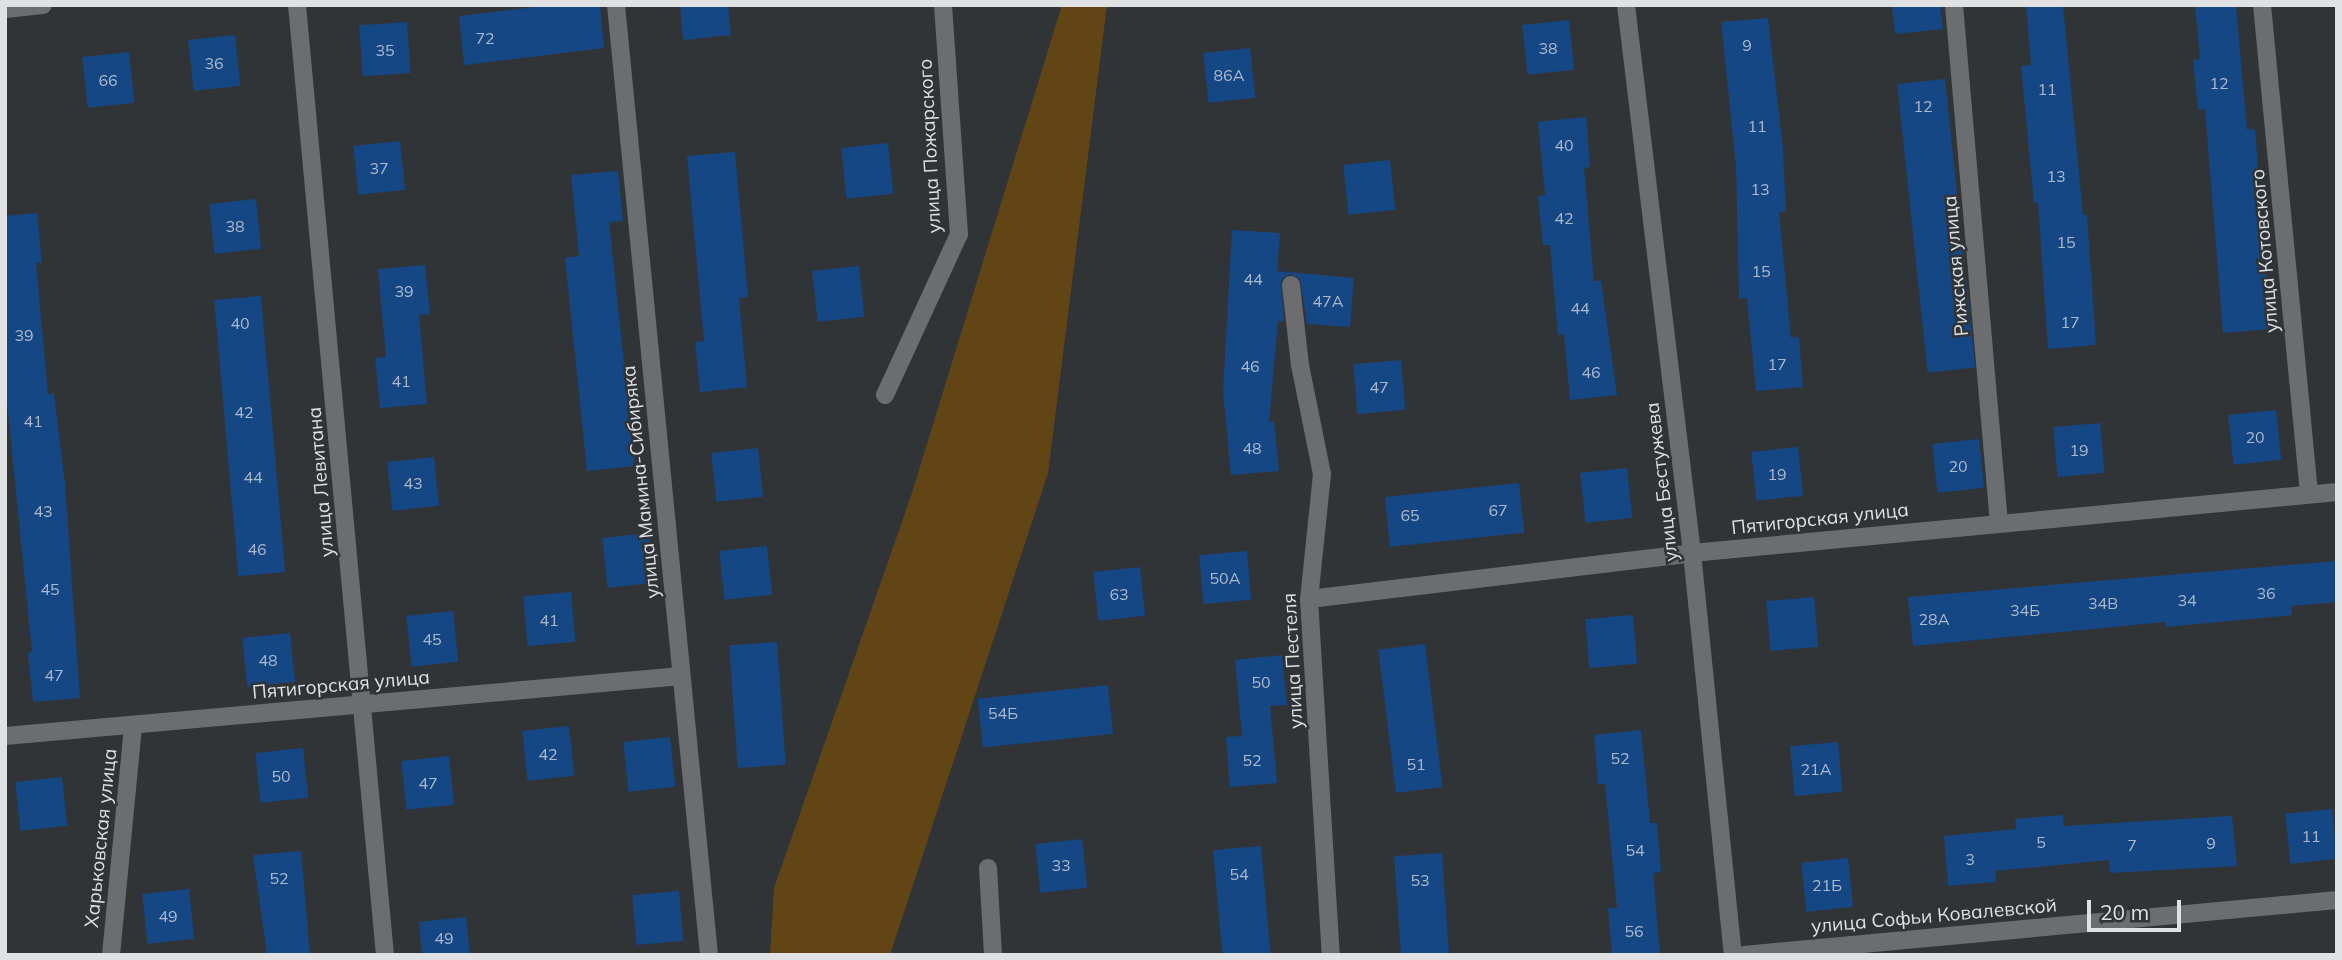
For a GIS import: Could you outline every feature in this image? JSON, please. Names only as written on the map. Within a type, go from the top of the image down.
[{"type":"street","points":[[5,9],[43,5]]},
{"type":"street","name":"улица Левитана","points":[[297,5],[385,955]]},
{"type":"street","name":"улица Мамина-Сибиряка","points":[[616,5],[709,955]]},
{"type":"street","name":"улица Пожарского","points":[[885,396],[959,234],[943,5]]},
{"type":"street","name":"улица Бестужева","points":[[1626,5],[1692,552],[1733,955]]},
{"type":"street","name":"Рижская улица","points":[[1954,5],[1999,523]]},
{"type":"street","name":"улица Котовского","points":[[2262,5],[2309,493]]},
{"type":"street","name":"улица Пестеля","points":[[1291,285],[1300,365],[1322,474],[1309,598],[1331,955]]},
{"type":"street","name":"Пятигорская улица","points":[[1309,598],[1692,552],[2337,492]]},
{"type":"street","name":"Пятигорская улица","points":[[5,736],[681,676]]},
{"type":"street","name":"Харьковская улица","points":[[111,955],[134,724]]},
{"type":"street","points":[[988,868],[993,955]]},
{"type":"street","name":"улица Софьи Ковалевской","points":[[1744,955],[2337,900]]},
{"type":"shaded area","points":[[1062,5],[1107,5],[1048,473],[890,955],[770,955],[774,888],[911,496]]},
{"type":"building","points":[[552,5],[600,5],[604,48],[464,65],[459,16]]},
{"type":"building","points":[[680,5],[728,5],[731,35],[683,40]]},
{"type":"building","points":[[1892,5],[1940,5],[1943,29],[1895,34]]},
{"type":"building","points":[[2026,5],[2063,5],[2083,215],[2087,215],[2096,345],[2048,349],[2038,202],[2034,203],[2021,66],[2031,65]]},
{"type":"building","points":[[2195,5],[2236,5],[2247,130],[2255,129],[2270,329],[2223,333],[2205,109],[2198,110],[2193,60],[2200,59]]},
{"type":"building","points":[[1768,18],[1783,149],[1786,211],[1779,212],[1791,338],[1799,337],[1803,387],[1756,391],[1747,298],[1739,299],[1736,166],[1721,22]]},
{"type":"building","points":[[1569,20],[1574,70],[1527,75],[1522,25]]},
{"type":"building","points":[[407,22],[411,73],[363,76],[359,25]]},
{"type":"building","points":[[235,35],[240,86],[194,91],[188,40]]},
{"type":"building","points":[[1250,48],[1255,98],[1208,103],[1203,53]]},
{"type":"building","points":[[129,52],[134,103],[88,108],[82,57]]},
{"type":"building","points":[[1945,79],[1975,367],[1928,372],[1897,84]]},
{"type":"building","points":[[1586,117],[1590,167],[1584,168],[1594,281],[1601,281],[1617,395],[1570,400],[1564,334],[1558,335],[1550,245],[1543,245],[1538,196],[1545,195],[1538,122]]},
{"type":"building","points":[[400,141],[405,190],[358,195],[353,146]]},
{"type":"building","points":[[888,143],[893,194],[847,199],[841,148]]},
{"type":"building","points":[[735,152],[748,297],[739,298],[747,387],[700,392],[695,342],[704,341],[687,156]]},
{"type":"building","points":[[1390,160],[1395,210],[1348,215],[1343,165]]},
{"type":"building","points":[[618,171],[623,221],[609,222],[635,466],[587,471],[565,258],[579,256],[571,175]]},
{"type":"building","points":[[256,199],[261,249],[214,254],[209,204]]},
{"type":"building","points":[[37,213],[42,263],[36,263],[48,394],[54,394],[65,484],[80,698],[33,702],[28,653],[32,652],[5,382],[5,216]]},
{"type":"building","points":[[1232,230],[1280,233],[1277,271],[1354,278],[1350,327],[1307,324],[1300,279],[1290,274],[1281,280],[1284,322],[1278,321],[1269,422],[1274,421],[1279,471],[1231,475],[1223,392]]},
{"type":"building","points":[[425,265],[430,314],[419,315],[427,404],[380,408],[375,358],[386,357],[378,269]]},
{"type":"building","points":[[859,266],[864,317],[818,322],[812,271]]},
{"type":"building","points":[[261,296],[285,572],[238,576],[214,300]]},
{"type":"building","points":[[1401,360],[1405,410],[1358,414],[1353,364]]},
{"type":"building","points":[[2276,410],[2281,460],[2233,465],[2228,415]]},
{"type":"building","points":[[2100,423],[2104,473],[2058,477],[2053,427]]},
{"type":"building","points":[[1979,439],[1984,488],[1937,493],[1932,444]]},
{"type":"building","points":[[1798,447],[1803,496],[1756,501],[1751,452]]},
{"type":"building","points":[[758,448],[763,497],[716,502],[711,453]]},
{"type":"building","points":[[434,457],[439,506],[392,511],[387,462]]},
{"type":"building","points":[[1627,468],[1632,518],[1585,523],[1580,473]]},
{"type":"building","points":[[1519,483],[1524,533],[1390,547],[1385,497]]},
{"type":"building","points":[[649,533],[654,583],[607,588],[602,538]]},
{"type":"building","points":[[767,546],[772,595],[724,600],[719,551]]},
{"type":"building","points":[[1247,551],[1251,600],[1203,604],[1199,555]]},
{"type":"building","points":[[2337,561],[2337,602],[2291,606],[2292,615],[2166,627],[2165,622],[1913,646],[1908,597]]},
{"type":"building","points":[[1140,567],[1145,616],[1098,621],[1093,572]]},
{"type":"building","points":[[571,592],[575,642],[528,646],[523,596]]},
{"type":"building","points":[[1814,597],[1818,647],[1771,651],[1766,601]]},
{"type":"building","points":[[453,611],[458,662],[412,667],[406,616]]},
{"type":"building","points":[[1633,615],[1637,664],[1589,668],[1585,619]]},
{"type":"building","points":[[290,633],[295,682],[247,687],[242,638]]},
{"type":"building","points":[[777,642],[786,765],[738,768],[729,645]]},
{"type":"building","points":[[1425,644],[1443,787],[1396,793],[1378,650]]},
{"type":"building","points":[[1282,655],[1287,705],[1270,706],[1277,783],[1230,787],[1226,737],[1242,736],[1235,660]]},
{"type":"building","points":[[1108,685],[1113,734],[983,747],[978,699]]},
{"type":"building","points":[[569,726],[574,776],[527,781],[522,731]]},
{"type":"building","points":[[1641,730],[1650,823],[1657,823],[1661,872],[1653,873],[1660,955],[1612,955],[1608,908],[1617,908],[1605,784],[1598,784],[1594,735]]},
{"type":"building","points":[[670,737],[675,787],[628,792],[623,742]]},
{"type":"building","points":[[1838,742],[1842,792],[1795,796],[1790,746]]},
{"type":"building","points":[[303,748],[308,798],[260,803],[255,753]]},
{"type":"building","points":[[449,756],[454,805],[406,810],[401,761]]},
{"type":"building","points":[[62,777],[67,826],[20,831],[15,782]]},
{"type":"building","points":[[2332,809],[2337,859],[2290,864],[2285,814]]},
{"type":"building","points":[[2063,815],[2064,826],[2232,816],[2237,866],[2110,873],[2109,860],[1995,871],[1996,882],[1948,886],[1944,836],[2016,829],[2015,819]]},
{"type":"building","points":[[1082,839],[1087,888],[1040,893],[1035,844]]},
{"type":"building","points":[[1261,846],[1270,955],[1222,955],[1213,850]]},
{"type":"building","points":[[301,851],[310,955],[267,955],[253,855]]},
{"type":"building","points":[[1442,853],[1449,955],[1401,955],[1394,856]]},
{"type":"building","points":[[1848,858],[1853,907],[1806,912],[1801,863]]},
{"type":"building","points":[[189,889],[194,939],[147,944],[142,894]]},
{"type":"building","points":[[679,891],[683,941],[637,945],[632,895]]},
{"type":"building","points":[[466,917],[470,955],[422,955],[419,922]]}]
